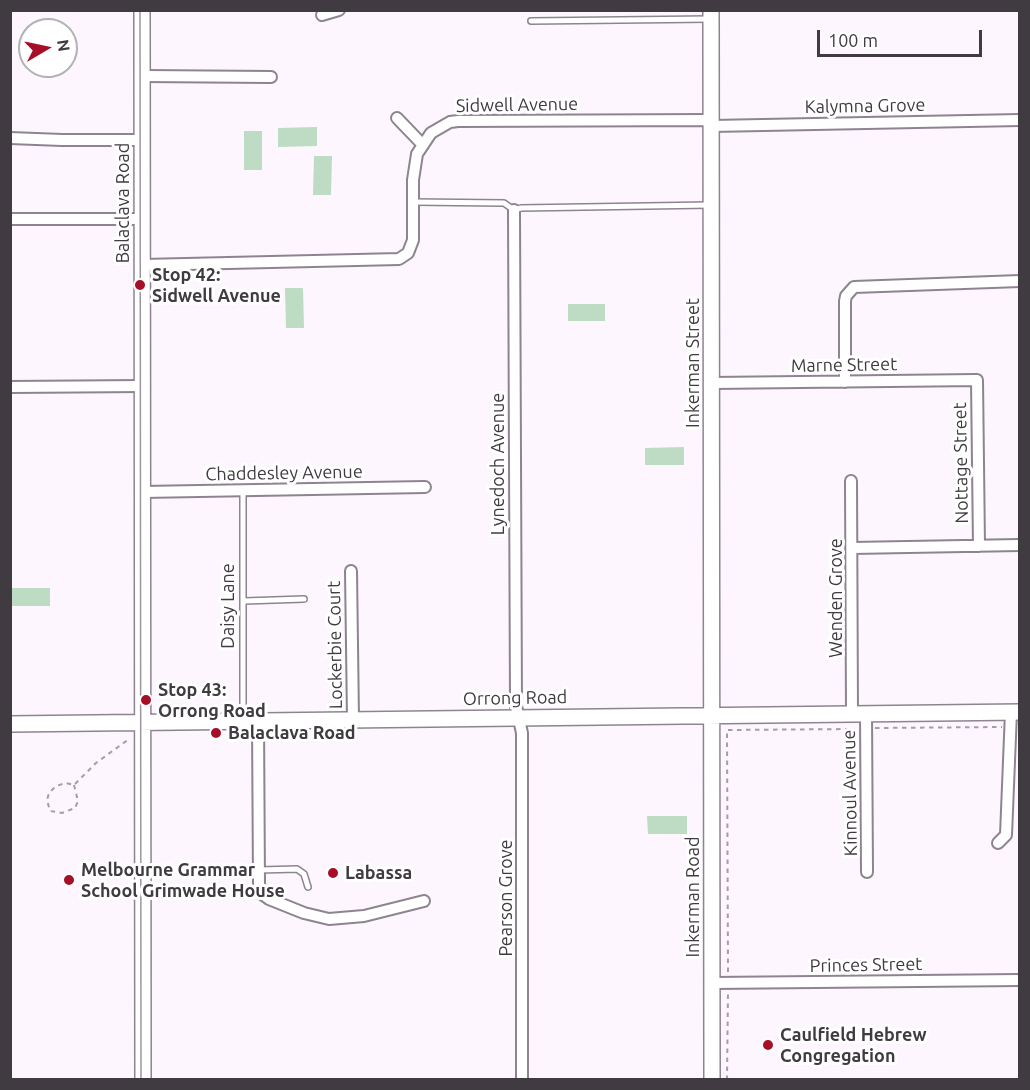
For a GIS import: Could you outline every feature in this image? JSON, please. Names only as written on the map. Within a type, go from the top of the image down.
[{"type":"street","name":"Balaclava Road","points":[[142,10],[143,1080]]},
{"type":"street","points":[[322,15],[339,10]]},
{"type":"street","name":"Inkerman Street","points":[[711,15],[713,715]]},
{"type":"street","points":[[143,76],[271,77]]},
{"type":"street","points":[[143,265],[399,259],[408,253],[412,245],[413,171],[422,144],[397,118]]},
{"type":"street","name":"Kalymna Grove","points":[[712,123],[1020,120]]},
{"type":"street","name":"Sidwell Avenue","points":[[422,144],[436,129],[459,121],[712,123]]},
{"type":"street","points":[[10,138],[143,140]]},
{"type":"street","name":"Lynedoch Avenue","points":[[514,210],[516,706],[519,717]]},
{"type":"street","points":[[10,219],[143,219]]},
{"type":"street","points":[[845,382],[845,302],[846,296],[854,287],[1020,281]]},
{"type":"street","name":"Marne Street","points":[[712,382],[976,380]]},
{"type":"street","name":"Nottage Street","points":[[976,380],[979,546]]},
{"type":"street","points":[[10,387],[143,386]]},
{"type":"street","name":"Wenden Grove","points":[[851,482],[859,713]]},
{"type":"street","name":"Chaddesley Avenue","points":[[143,492],[425,487]]},
{"type":"street","points":[[852,548],[1020,546]]},
{"type":"street","name":"Lockerbie Court","points":[[351,571],[353,719]]},
{"type":"street","points":[[998,843],[1006,835],[1015,712]]},
{"type":"street","name":"Orrong Road","points":[[10,724],[1015,712]]},
{"type":"street","name":"Kinnoul Avenue","points":[[859,713],[867,872]]},
{"type":"street","name":"Inkerman Road","points":[[712,1080],[720,983],[713,715]]},
{"type":"street","name":"Pearson Grove","points":[[519,717],[522,733],[522,1080]]},
{"type":"street","points":[[251,721],[258,870],[260,890],[265,897],[304,913],[322,918],[340,919],[364,916],[424,901]]},
{"type":"street","name":"Princes Street","points":[[720,983],[1020,980]]},
{"type":"lane","points":[[531,21],[711,15]]},
{"type":"lane","points":[[413,202],[504,203],[514,210],[526,207],[712,205]]},
{"type":"lane","name":"Daisy Lane","points":[[243,490],[244,600],[251,721]]},
{"type":"lane","points":[[244,600],[304,599]]},
{"type":"lane","points":[[258,870],[297,869],[304,874],[308,887]]},
{"type":"path","points":[[727,730],[720,983],[728,1080]]},
{"type":"path","points":[[74,785],[96,763],[129,739]]},
{"type":"path","points":[[66,783],[74,785],[78,801],[75,808],[62,813],[50,811],[46,800],[49,793],[56,786],[66,783]]},
{"type":"green space","points":[[317,127],[317,146],[278,147],[278,128]]},
{"type":"green space","points":[[244,131],[262,131],[262,170],[244,170]]},
{"type":"green space","points":[[314,156],[332,156],[331,195],[313,195]]},
{"type":"green space","points":[[285,288],[303,288],[304,328],[286,328]]},
{"type":"green space","points":[[568,304],[605,304],[605,321],[568,321]]},
{"type":"green space","points":[[684,447],[684,465],[645,465],[645,448]]},
{"type":"green space","points":[[10,588],[50,588],[50,606],[11,606]]},
{"type":"green space","points":[[647,816],[687,816],[687,834],[648,834]]},
{"type":"tram line","points":[[140,10],[141,1080]]},
{"type":"place","name":"Stop 42: Sidwell Avenue","points":[[140,285]]},
{"type":"place","name":"Stop 43: Orrong Road","points":[[146,700]]},
{"type":"place","name":"Balaclava Road","points":[[216,733]]},
{"type":"place","name":"Labassa","points":[[333,873]]},
{"type":"place","name":"Melbourne Grammar School Grimwade House","points":[[69,880]]},
{"type":"place","name":"Caulfield Hebrew Congregation","points":[[768,1045]]}]
